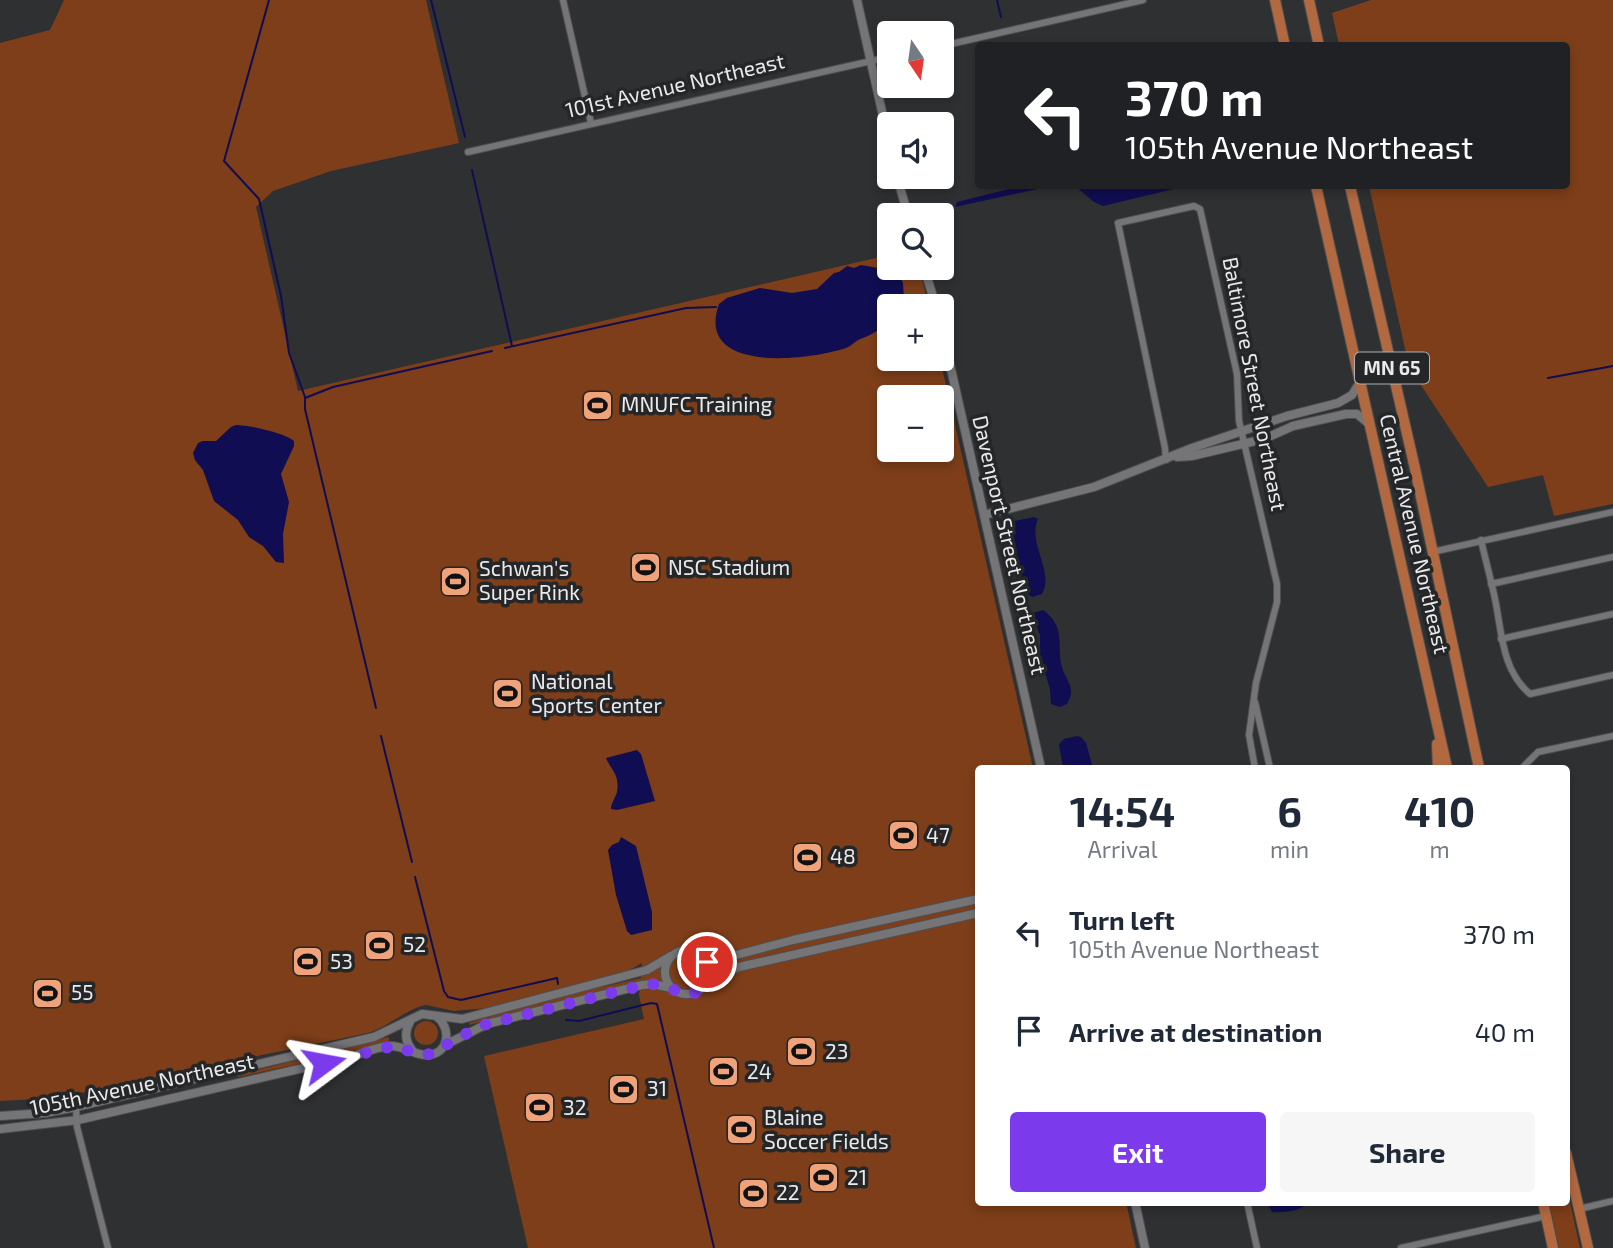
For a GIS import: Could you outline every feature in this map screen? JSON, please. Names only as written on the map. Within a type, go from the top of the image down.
[{"type":"highway","points":[[1275,0],[1285,42]]},
{"type":"highway","points":[[1309,0],[1318,42]]},
{"type":"highway","name":"Central Avenue Northeast","points":[[1318,189],[1446,765]]},
{"type":"highway","name":"Central Avenue Northeast","points":[[1351,189],[1478,765]]},
{"type":"highway","points":[[1437,724],[1438,765]]},
{"type":"highway","points":[[1570,1170],[1588,1248]]},
{"type":"highway","points":[[1544,1206],[1553,1248]]},
{"type":"street","points":[[563,0],[591,123]]},
{"type":"street","points":[[857,0],[882,112]]},
{"type":"street","points":[[954,43],[1140,0]]},
{"type":"street","name":"101st Avenue Northeast","points":[[468,152],[877,60]]},
{"type":"street","name":"Baltimore Street Northeast","points":[[1170,458],[1165,448],[1118,223],[1194,206],[1200,209],[1237,374],[1238,415],[1278,584],[1277,603],[1254,695],[1249,735],[1254,765]]},
{"type":"street","name":"Davenport Street Northeast","points":[[951,371],[1040,765]]},
{"type":"street","points":[[984,515],[1083,491],[1192,448],[1287,415],[1338,403],[1352,395],[1360,382]]},
{"type":"street","points":[[1170,458],[1192,456],[1264,439],[1293,426],[1346,414],[1356,414],[1369,424]]},
{"type":"street","points":[[1432,551],[1613,512]]},
{"type":"street","points":[[1481,540],[1501,639],[1511,670],[1530,694],[1613,675]]},
{"type":"street","points":[[1491,584],[1613,556]]},
{"type":"street","points":[[1501,639],[1613,614]]},
{"type":"street","name":"Baltimore Street Northeast","points":[[1254,695],[1269,765]]},
{"type":"street","points":[[1525,765],[1538,752],[1613,736]]},
{"type":"street","name":"105th Avenue Northeast","points":[[0,1116],[76,1107],[374,1037],[422,1014],[462,1019],[647,970],[685,950],[724,958],[975,900]]},
{"type":"street","name":"105th Avenue Northeast","points":[[0,1129],[78,1120],[385,1047],[412,1050],[427,1055],[487,1024],[642,985],[653,984],[671,988],[686,995],[694,993],[718,975],[739,967],[975,915]]},
{"type":"street","points":[[698,953],[709,969],[707,983]]},
{"type":"street","points":[[671,957],[665,968],[671,988]]},
{"type":"street","points":[[436,1016],[447,1031],[445,1045]]},
{"type":"street","points":[[410,1022],[405,1033],[412,1050]]},
{"type":"street","points":[[76,1107],[77,1128],[108,1248]]},
{"type":"street","points":[[1579,1209],[1613,1201]]},
{"type":"street","points":[[1136,1206],[1145,1248]]},
{"type":"street","points":[[1248,1206],[1257,1248]]},
{"type":"street","points":[[1401,1248],[1546,1216]]},
{"type":"shaded area","name":"National Sports Center","points":[[64,0],[426,0],[459,143],[331,171],[273,191],[256,207],[298,391],[877,258],[877,280],[922,280],[925,294],[877,294],[877,371],[943,371],[946,385],[877,385],[877,462],[954,462],[954,421],[1032,765],[975,765],[975,1206],[1127,1206],[1136,1248],[528,1248],[484,1056],[644,1019],[639,995],[641,981],[469,1023],[516,1007],[641,978],[642,963],[612,980],[500,1007],[454,1011],[426,1005],[368,1033],[56,1098],[0,1101],[0,43],[50,30]]},
{"type":"shaded area","points":[[1371,0],[1613,0],[1613,504],[1554,516],[1543,475],[1488,487],[1409,367],[1370,189],[1570,189],[1570,42],[1338,42],[1332,13]]},
{"type":"shaded area","points":[[1009,189],[1038,189],[955,207],[957,202]]},
{"type":"shaded area","points":[[1079,189],[1174,189],[1103,206]]},
{"type":"shaded area","points":[[861,265],[877,268],[877,280],[901,280],[903,283],[904,294],[877,294],[877,330],[871,334],[846,348],[783,358],[760,357],[739,352],[723,343],[716,327],[719,304],[727,298],[760,288],[792,293],[817,289],[834,273],[847,266],[854,268]]},
{"type":"shaded area","points":[[236,425],[266,430],[294,441],[281,474],[289,502],[283,534],[284,563],[276,562],[263,546],[249,537],[238,520],[214,501],[203,470],[195,460],[193,453],[198,443],[216,441]]},
{"type":"shaded area","points":[[1034,517],[1038,519],[1036,538],[1044,567],[1045,585],[1042,594],[1032,597],[1023,591],[1010,525],[1015,521]]},
{"type":"shaded area","points":[[1043,610],[1058,630],[1060,659],[1071,689],[1067,704],[1060,707],[1051,704],[1050,689],[1040,657],[1040,635],[1033,613]]},
{"type":"shaded area","points":[[1081,737],[1086,743],[1092,765],[1062,765],[1059,744],[1064,739]]},
{"type":"shaded area","points":[[637,750],[641,754],[655,801],[611,809],[617,792],[617,781],[606,758]]},
{"type":"shaded area","points":[[621,837],[636,846],[652,912],[652,930],[631,935],[627,931],[616,895],[608,850],[619,842]]},
{"type":"shaded area","points":[[426,1021],[437,1028],[438,1033],[431,1044],[426,1045],[415,1038],[414,1033],[421,1022]]},
{"type":"shaded area","points":[[389,1037],[389,1041],[331,1057],[238,1077],[237,1075]]},
{"type":"shaded area","points":[[1570,1202],[1580,1248],[1559,1248],[1550,1206],[1570,1206]]},
{"type":"shaded area","points":[[1269,1206],[1304,1206],[1287,1212],[1272,1212]]},
{"type":"waterway","points":[[269,0],[224,161],[259,199],[281,296],[289,353],[305,397]]},
{"type":"waterway","points":[[431,0],[465,137]]},
{"type":"waterway","points":[[997,0],[1001,17]]},
{"type":"waterway","points":[[472,170],[512,346]]},
{"type":"waterway","points":[[505,348],[686,308],[716,307]]},
{"type":"waterway","points":[[376,708],[305,409],[305,398],[333,387],[492,351]]},
{"type":"waterway","points":[[1548,378],[1613,366]]},
{"type":"waterway","points":[[381,736],[412,862]]},
{"type":"waterway","points":[[415,877],[444,991],[448,997],[461,1000],[557,978],[558,984]]},
{"type":"waterway","points":[[566,1020],[579,1021],[651,1003],[657,1004],[714,1248]]},
{"type":"place","name":"MNUFC Training","points":[[598,405]]},
{"type":"place","name":"NSC Stadium","points":[[645,568]]},
{"type":"place","name":"Schwan's Super Rink","points":[[456,581]]},
{"type":"place","name":"National Sports Center","points":[[508,694]]},
{"type":"place","name":"47","points":[[903,836]]},
{"type":"place","name":"48","points":[[807,857]]},
{"type":"place","name":"52","points":[[380,945]]},
{"type":"place","name":"53","points":[[307,962]]},
{"type":"place","name":"55","points":[[48,993]]},
{"type":"place","name":"23","points":[[802,1052]]},
{"type":"place","name":"24","points":[[724,1072]]},
{"type":"place","name":"31","points":[[624,1089]]},
{"type":"place","name":"32","points":[[540,1108]]},
{"type":"place","name":"Blaine Soccer Fields","points":[[741,1130]]},
{"type":"place","name":"21","points":[[824,1178]]},
{"type":"place","name":"22","points":[[753,1193]]},
{"type":"route","points":[[324,1063],[393,1046],[412,1050],[417,1054],[432,1054],[471,1030],[487,1024],[648,984],[671,988],[686,995],[694,993],[707,983],[707,962]]}]
